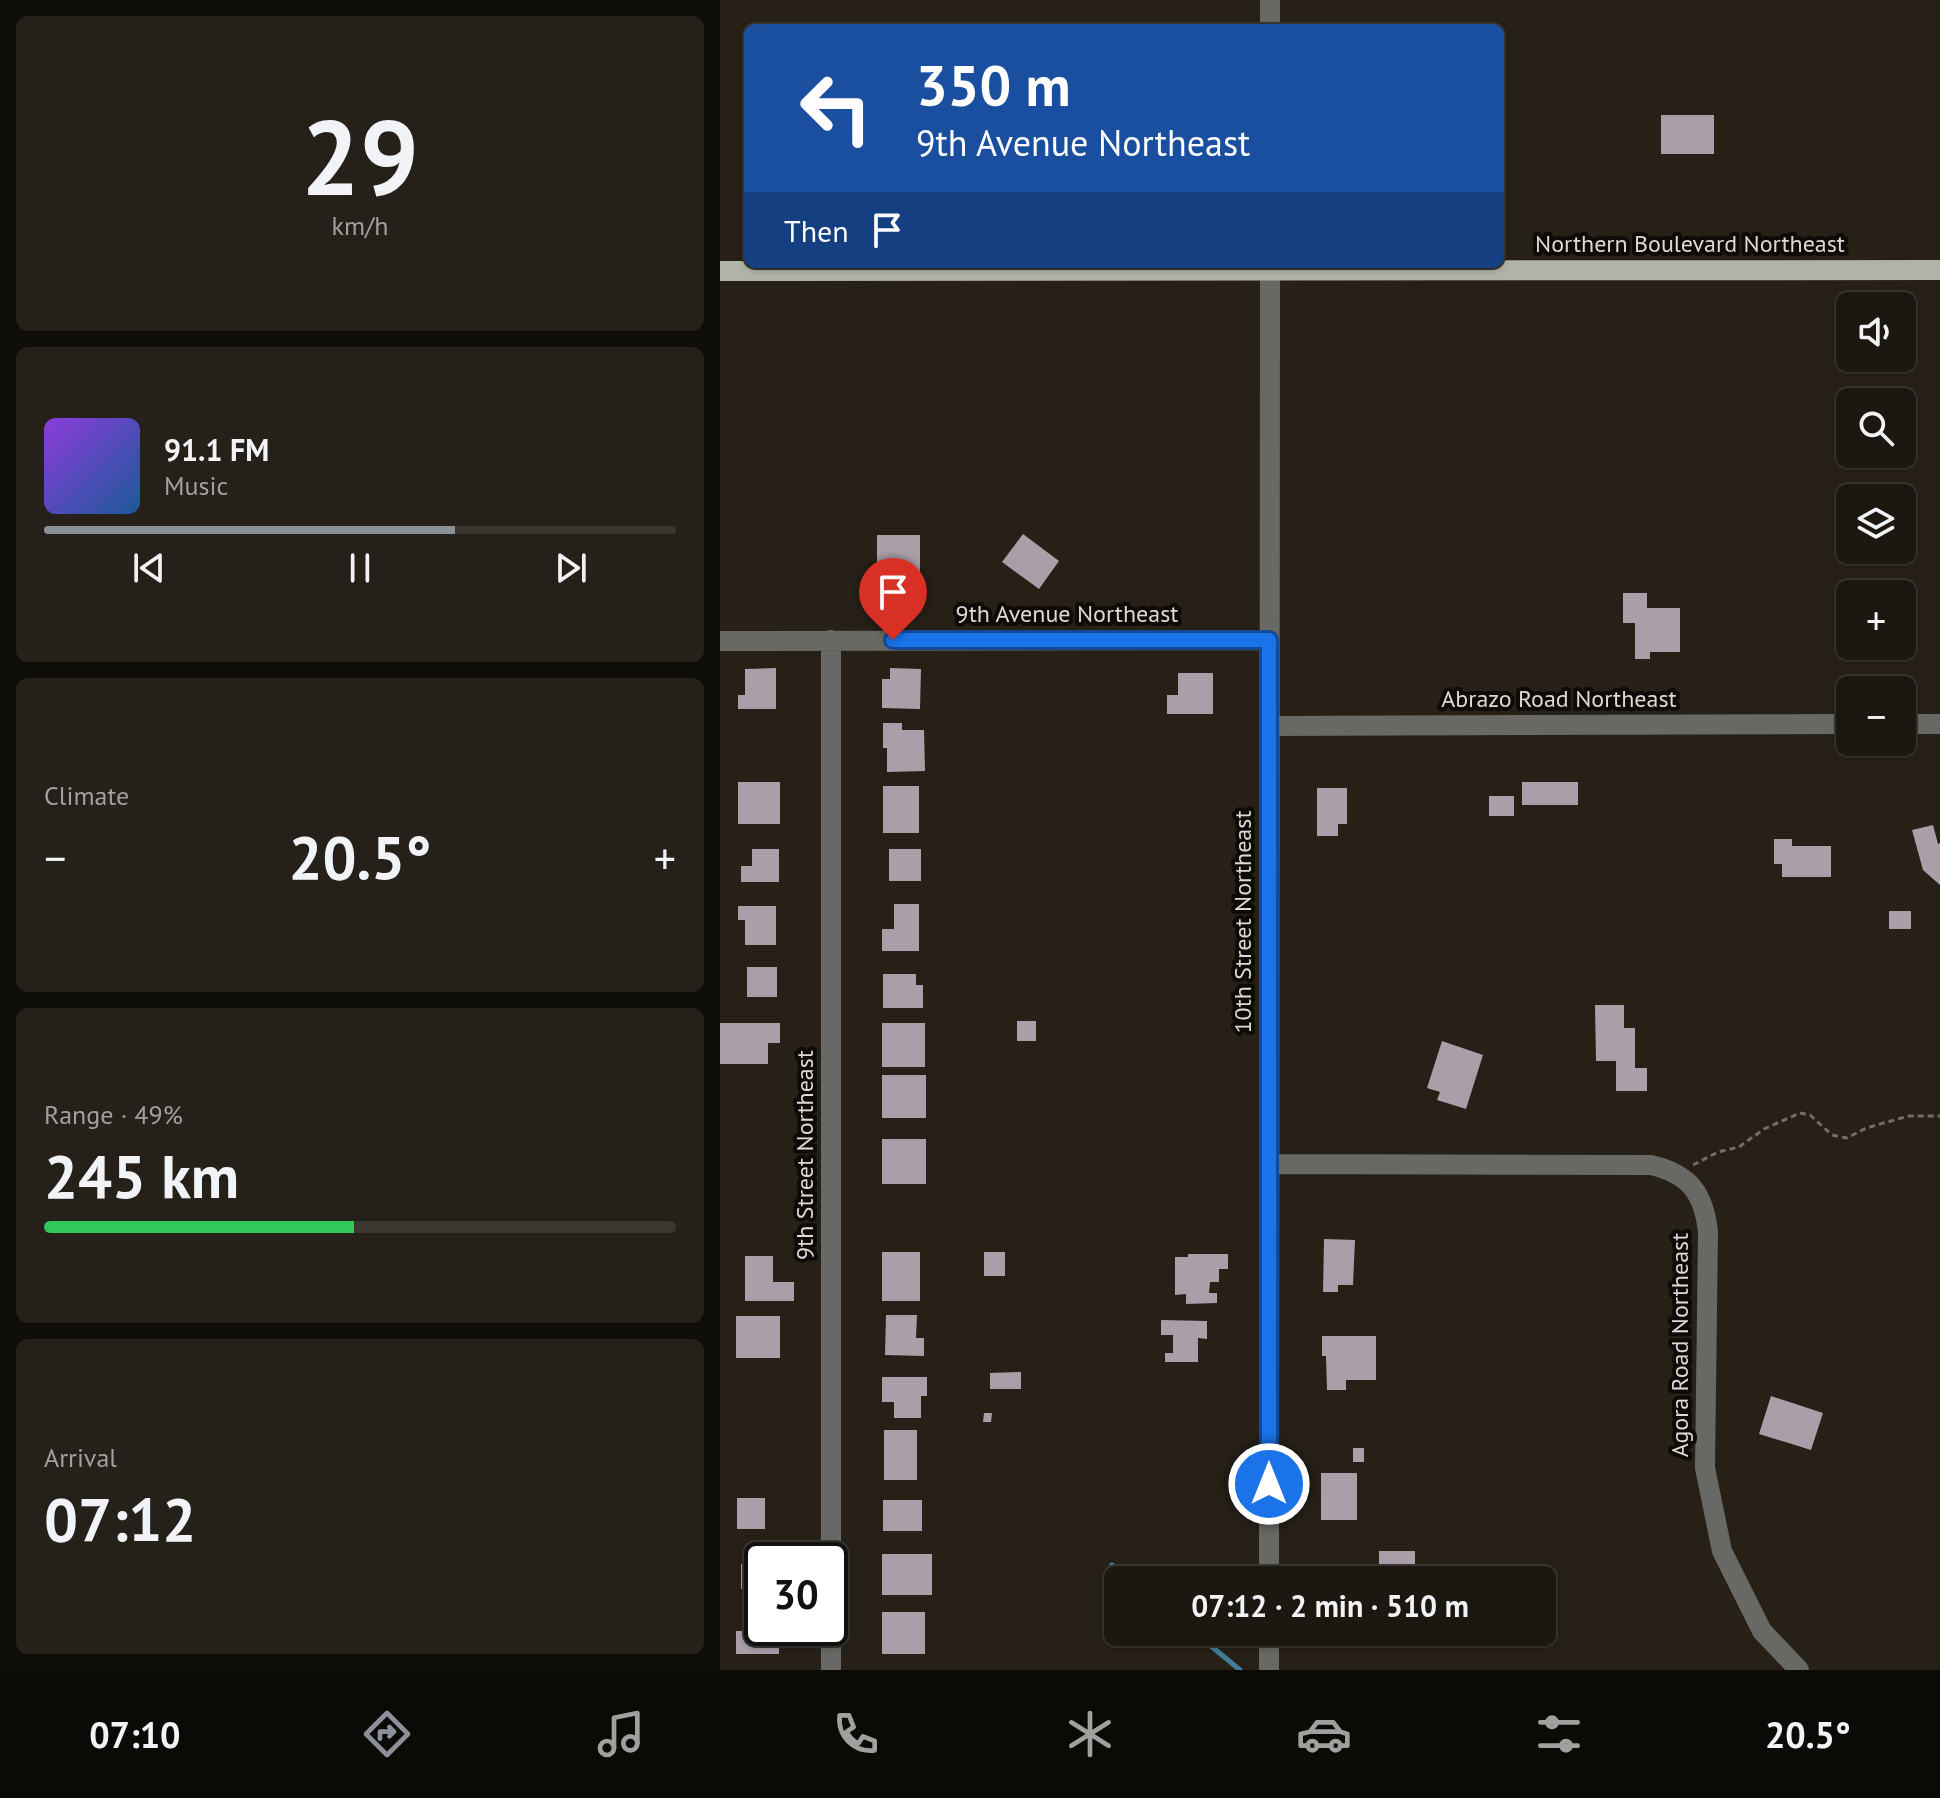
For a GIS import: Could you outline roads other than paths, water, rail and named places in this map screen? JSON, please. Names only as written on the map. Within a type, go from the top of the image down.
[{"type":"main road","name":"Northern Boulevard Northeast","points":[[720,271],[1270,268],[1940,270]]},
{"type":"street","points":[[1270,0],[1270,24]]},
{"type":"street","name":"10th Street Northeast","points":[[1269,1566],[1270,268]]},
{"type":"street","name":"9th Street Northeast","points":[[831,640],[831,1670]]},
{"type":"street","name":"9th Avenue Northeast","points":[[720,641],[1269,640]]},
{"type":"street","name":"Abrazo Road Northeast","points":[[1269,726],[1836,724]]},
{"type":"street","points":[[1916,724],[1940,724]]},
{"type":"street","name":"Agora Road Northeast","points":[[1269,1164],[1651,1165],[1681,1175],[1701,1200],[1708,1232],[1705,1468],[1722,1551],[1762,1631],[1799,1670]]},
{"type":"street","points":[[1269,1646],[1269,1670]]},
{"type":"waterway","points":[[1211,1646],[1240,1670]]}]
